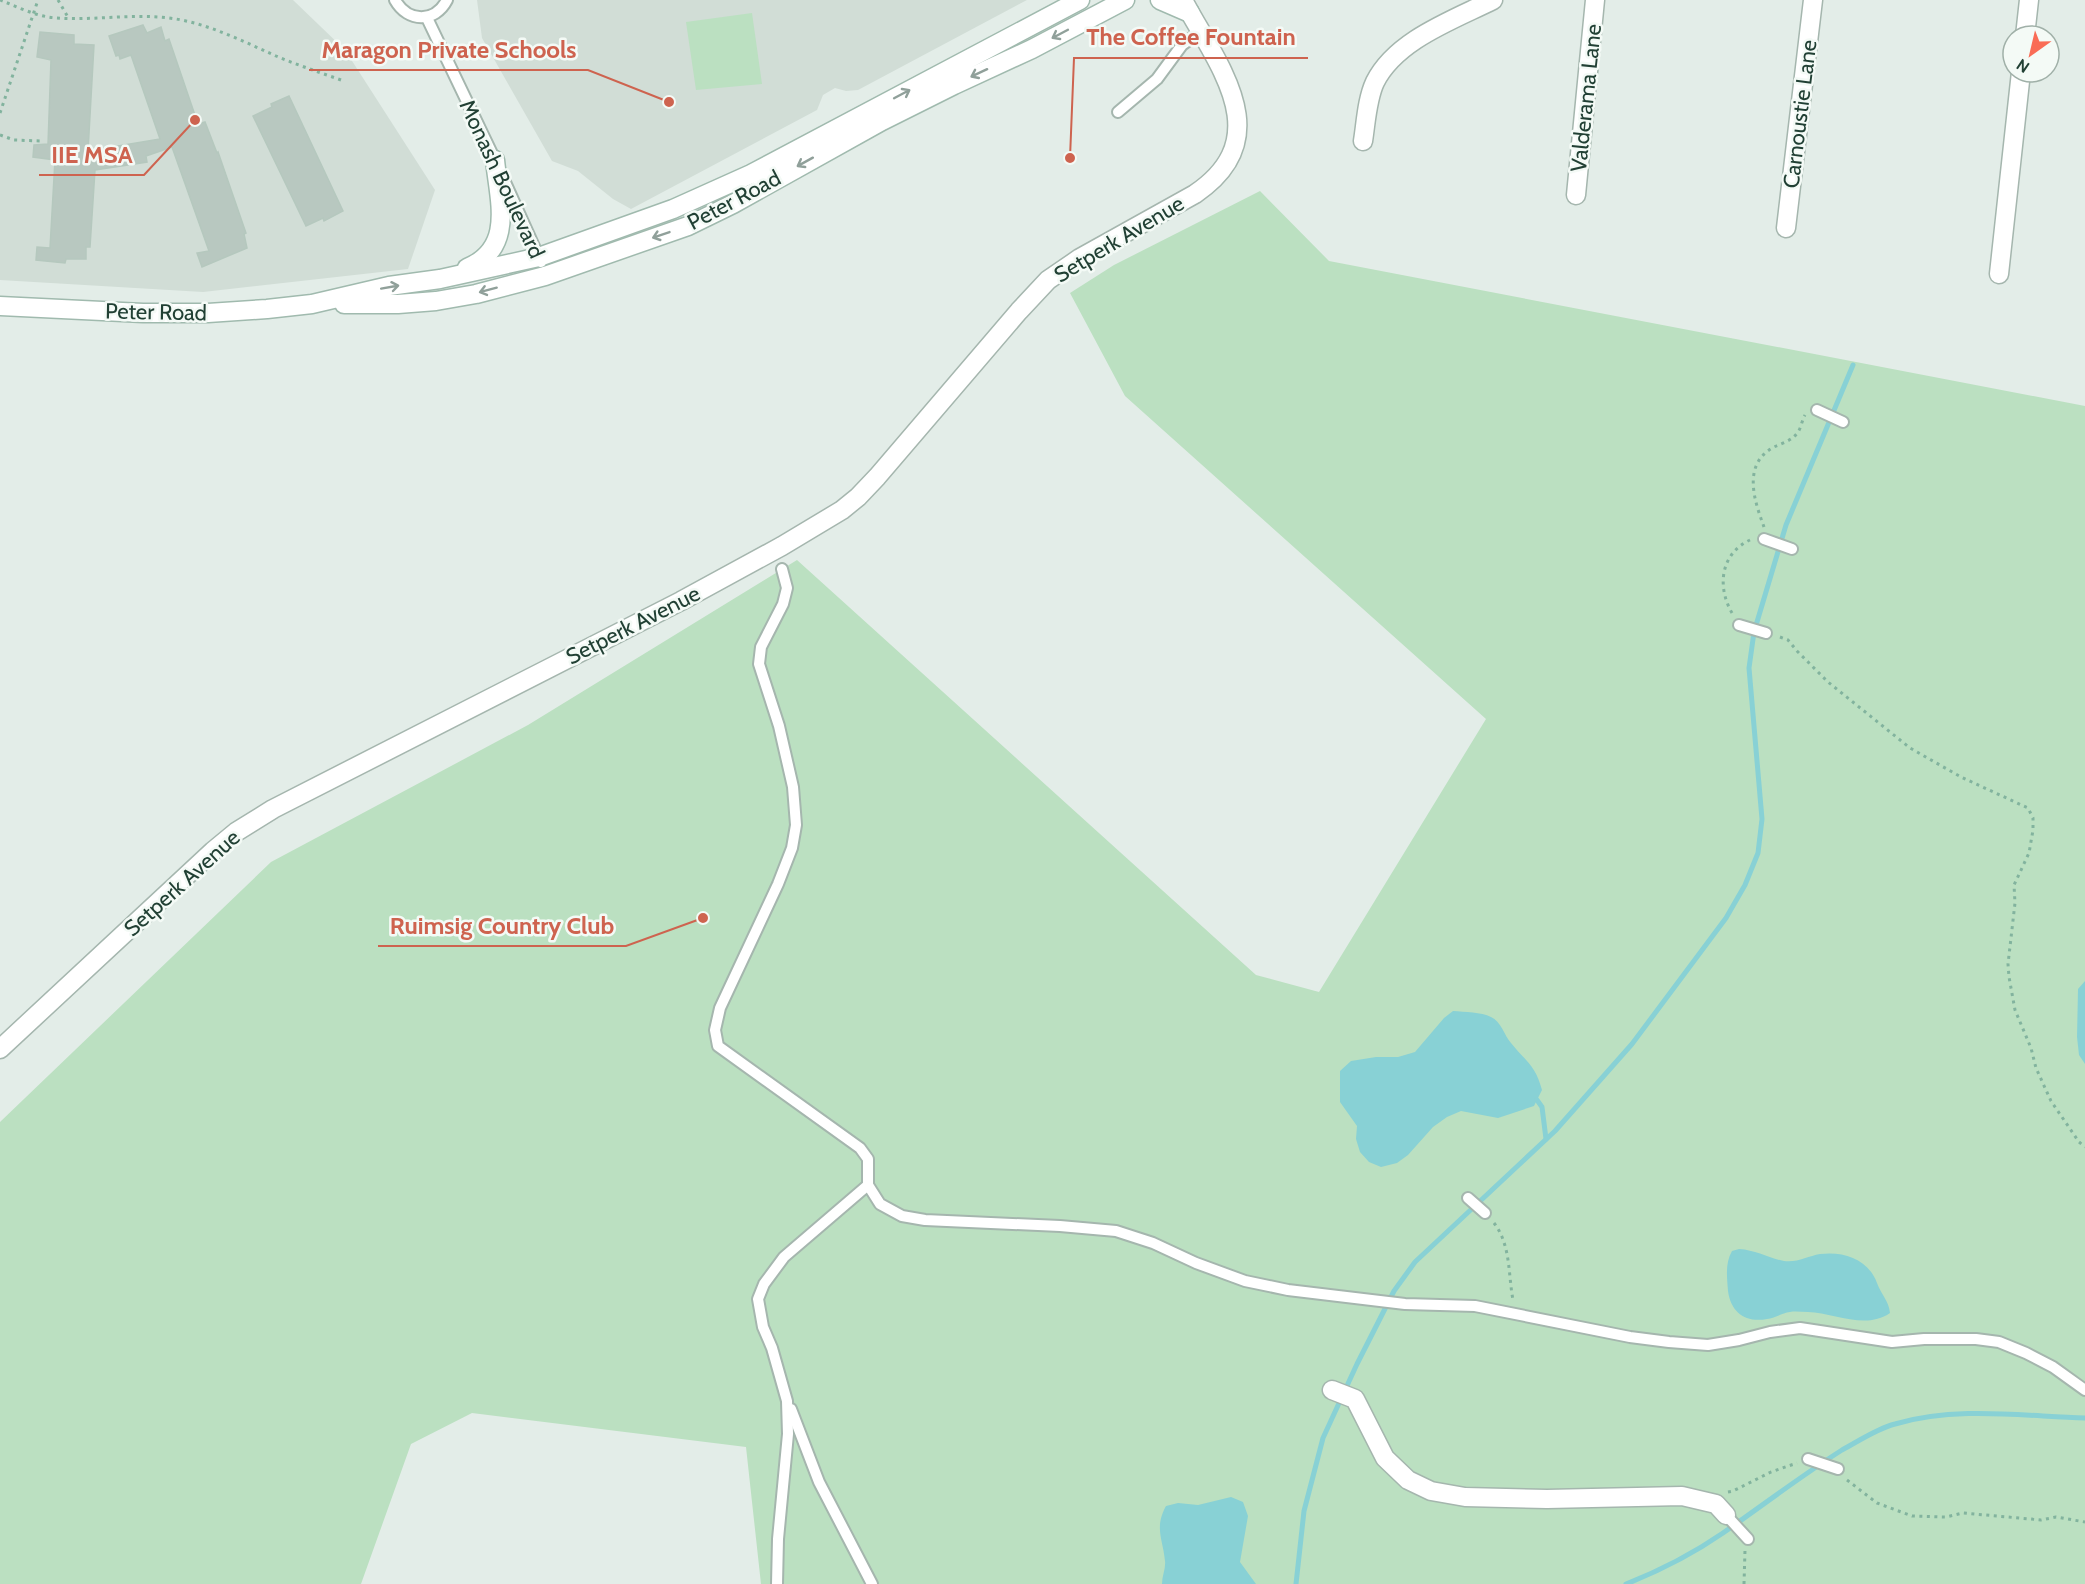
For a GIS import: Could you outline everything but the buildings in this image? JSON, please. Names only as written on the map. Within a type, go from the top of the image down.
[{"type":"street","name":"Peter Road","points":[[312,304],[389,286],[440,279],[539,257],[673,209],[752,174],[1080,0]]},
{"type":"street","name":"Peter Road","points":[[0,306],[143,313],[208,313],[312,304],[398,304],[436,301],[476,294],[545,276],[688,226],[733,204],[882,121],[1032,49],[1125,0]]},
{"type":"street","points":[[1160,0],[1187,6],[1200,32]]},
{"type":"street","points":[[1363,141],[1374,84],[1391,60],[1404,47],[1421,36],[1493,0]]},
{"type":"street","name":"Valderama Lane","points":[[1576,195],[1595,0]]},
{"type":"street","name":"Carnoustie Lane","points":[[1786,228],[1813,0]]},
{"type":"street","points":[[2026,24],[2029,0]]},
{"type":"street","name":"Setperk Avenue","points":[[0,1049],[236,832],[273,809],[681,601],[782,546],[842,510],[858,497],[1048,280],[1080,258],[1195,194],[1213,182],[1230,159],[1238,130],[1238,111],[1232,91],[1200,32]]},
{"type":"street","points":[[1999,274],[2020,84]]},
{"type":"street","points":[[440,279],[481,262],[492,250],[499,235],[502,221],[495,160]]},
{"type":"street","points":[[1332,1390],[1354,1400],[1362,1411],[1385,1458],[1408,1480],[1431,1491],[1465,1497],[1547,1499],[1682,1496],[1716,1504],[1726,1515]]},
{"type":"lane","points":[[395,0],[404,12],[411,16],[427,18],[442,9],[447,0]]},
{"type":"lane","name":"Monash Boulevard","points":[[427,18],[495,160],[539,257],[545,276]]},
{"type":"lane","points":[[1118,112],[1156,79],[1182,45],[1200,32]]},
{"type":"lane","points":[[1819,411],[1843,422]]},
{"type":"lane","points":[[1766,540],[1792,549]]},
{"type":"lane","points":[[782,569],[787,588],[783,603],[761,646],[759,664],[779,726],[794,787],[796,825],[789,857],[720,1008],[715,1030],[718,1046],[860,1148],[868,1159],[868,1185],[880,1204],[902,1216],[925,1220],[1116,1231],[1153,1243],[1196,1263],[1245,1281],[1288,1290],[1376,1301],[1475,1306],[1630,1337],[1708,1345],[1800,1328],[1892,1342],[1924,1339],[1976,1339],[1999,1342],[2053,1367],[2085,1390]]},
{"type":"lane","points":[[1741,626],[1766,633]]},
{"type":"lane","points":[[868,1185],[784,1257],[764,1284],[758,1299],[763,1327],[772,1348],[787,1401],[819,1482],[872,1584]]},
{"type":"lane","points":[[1468,1198],[1488,1217]]},
{"type":"lane","points":[[777,1584],[778,1539],[788,1434],[787,1401]]},
{"type":"lane","points":[[1808,1459],[1836,1468]]},
{"type":"lane","points":[[1726,1515],[1745,1537]]},
{"type":"path","points":[[0,0],[34,14],[55,18],[112,19],[148,16],[185,21],[222,32],[288,61],[341,80]]},
{"type":"path","points":[[0,113],[38,0]]},
{"type":"path","points":[[58,0],[69,18]]},
{"type":"path","points":[[0,135],[14,140],[42,141]]},
{"type":"path","points":[[1741,626],[1724,600],[1722,583],[1728,560],[1743,543],[1755,538],[1766,540],[1754,490],[1754,466],[1764,454],[1798,432],[1804,416],[1811,410],[1819,411]]},
{"type":"path","points":[[1788,640],[1828,682],[1910,748],[1961,777],[2028,808],[2031,812],[2033,830],[2029,853],[2014,885],[2015,903],[2008,964],[2009,977],[2018,1022],[2031,1048],[2036,1068],[2051,1101],[2085,1147]]},
{"type":"path","points":[[1488,1217],[1498,1230],[1506,1248],[1516,1314]]},
{"type":"path","points":[[1724,1492],[1733,1491],[1771,1472],[1808,1459]]},
{"type":"path","points":[[1836,1468],[1861,1492],[1877,1503],[1912,1516],[1946,1516],[1962,1512],[2041,1520],[2056,1517],[2085,1522]]},
{"type":"path","points":[[1744,1584],[1745,1537]]},
{"type":"shaded area","points":[[0,0],[293,0],[345,50],[435,190],[408,269],[203,292],[0,280]]},
{"type":"shaded area","points":[[477,0],[1027,0],[858,90],[846,91],[835,88],[823,95],[817,110],[631,209],[613,199],[578,171],[552,161],[482,38]]},
{"type":"green space","points":[[752,13],[762,84],[696,90],[686,22]]},
{"type":"green space","points":[[1260,191],[1329,261],[2085,406],[2085,1584],[761,1584],[746,1447],[472,1413],[411,1444],[361,1584],[0,1584],[0,1122],[271,862],[528,725],[797,560],[1256,975],[1319,992],[1486,719],[1125,396],[1070,293],[1114,265]]},
{"type":"water","points":[[2085,981],[2085,1064],[2079,1055],[2077,1037],[2078,989]]},
{"type":"water","points":[[1453,1011],[1483,1014],[1497,1022],[1536,1074],[1542,1090],[1534,1106],[1498,1118],[1461,1111],[1433,1127],[1408,1155],[1397,1163],[1381,1167],[1369,1162],[1360,1152],[1356,1139],[1357,1126],[1340,1102],[1340,1071],[1351,1061],[1376,1057],[1398,1057],[1415,1052],[1444,1018]]},
{"type":"water","points":[[1739,1249],[1784,1261],[1829,1253],[1854,1258],[1868,1268],[1873,1275],[1887,1301],[1890,1313],[1871,1320],[1796,1312],[1759,1320],[1746,1318],[1732,1305],[1728,1291],[1728,1260],[1732,1251]]},
{"type":"water","points":[[1231,1497],[1243,1502],[1248,1516],[1240,1562],[1256,1584],[1162,1584],[1165,1564],[1160,1521],[1166,1506],[1178,1503],[1198,1505]]},
{"type":"waterway","points":[[1296,1584],[1304,1511],[1323,1438],[1394,1291],[1415,1262],[1555,1131],[1632,1044],[1726,918],[1745,885],[1758,853],[1762,819],[1749,668],[1754,632],[1786,525],[1853,365]]},
{"type":"waterway","points":[[1537,1100],[1542,1107],[1546,1139]]},
{"type":"waterway","points":[[1626,1584],[1700,1548],[1842,1450],[1888,1426],[1918,1418],[1965,1414],[2085,1418]]},
{"type":"place","name":"Maragon Private Schools","points":[[669,102]]},
{"type":"place","name":"IIE MSA","points":[[195,120]]},
{"type":"place","name":"The Coffee Fountain","points":[[1070,158]]},
{"type":"place","name":"Ruimsig Country Club","points":[[703,918]]}]
